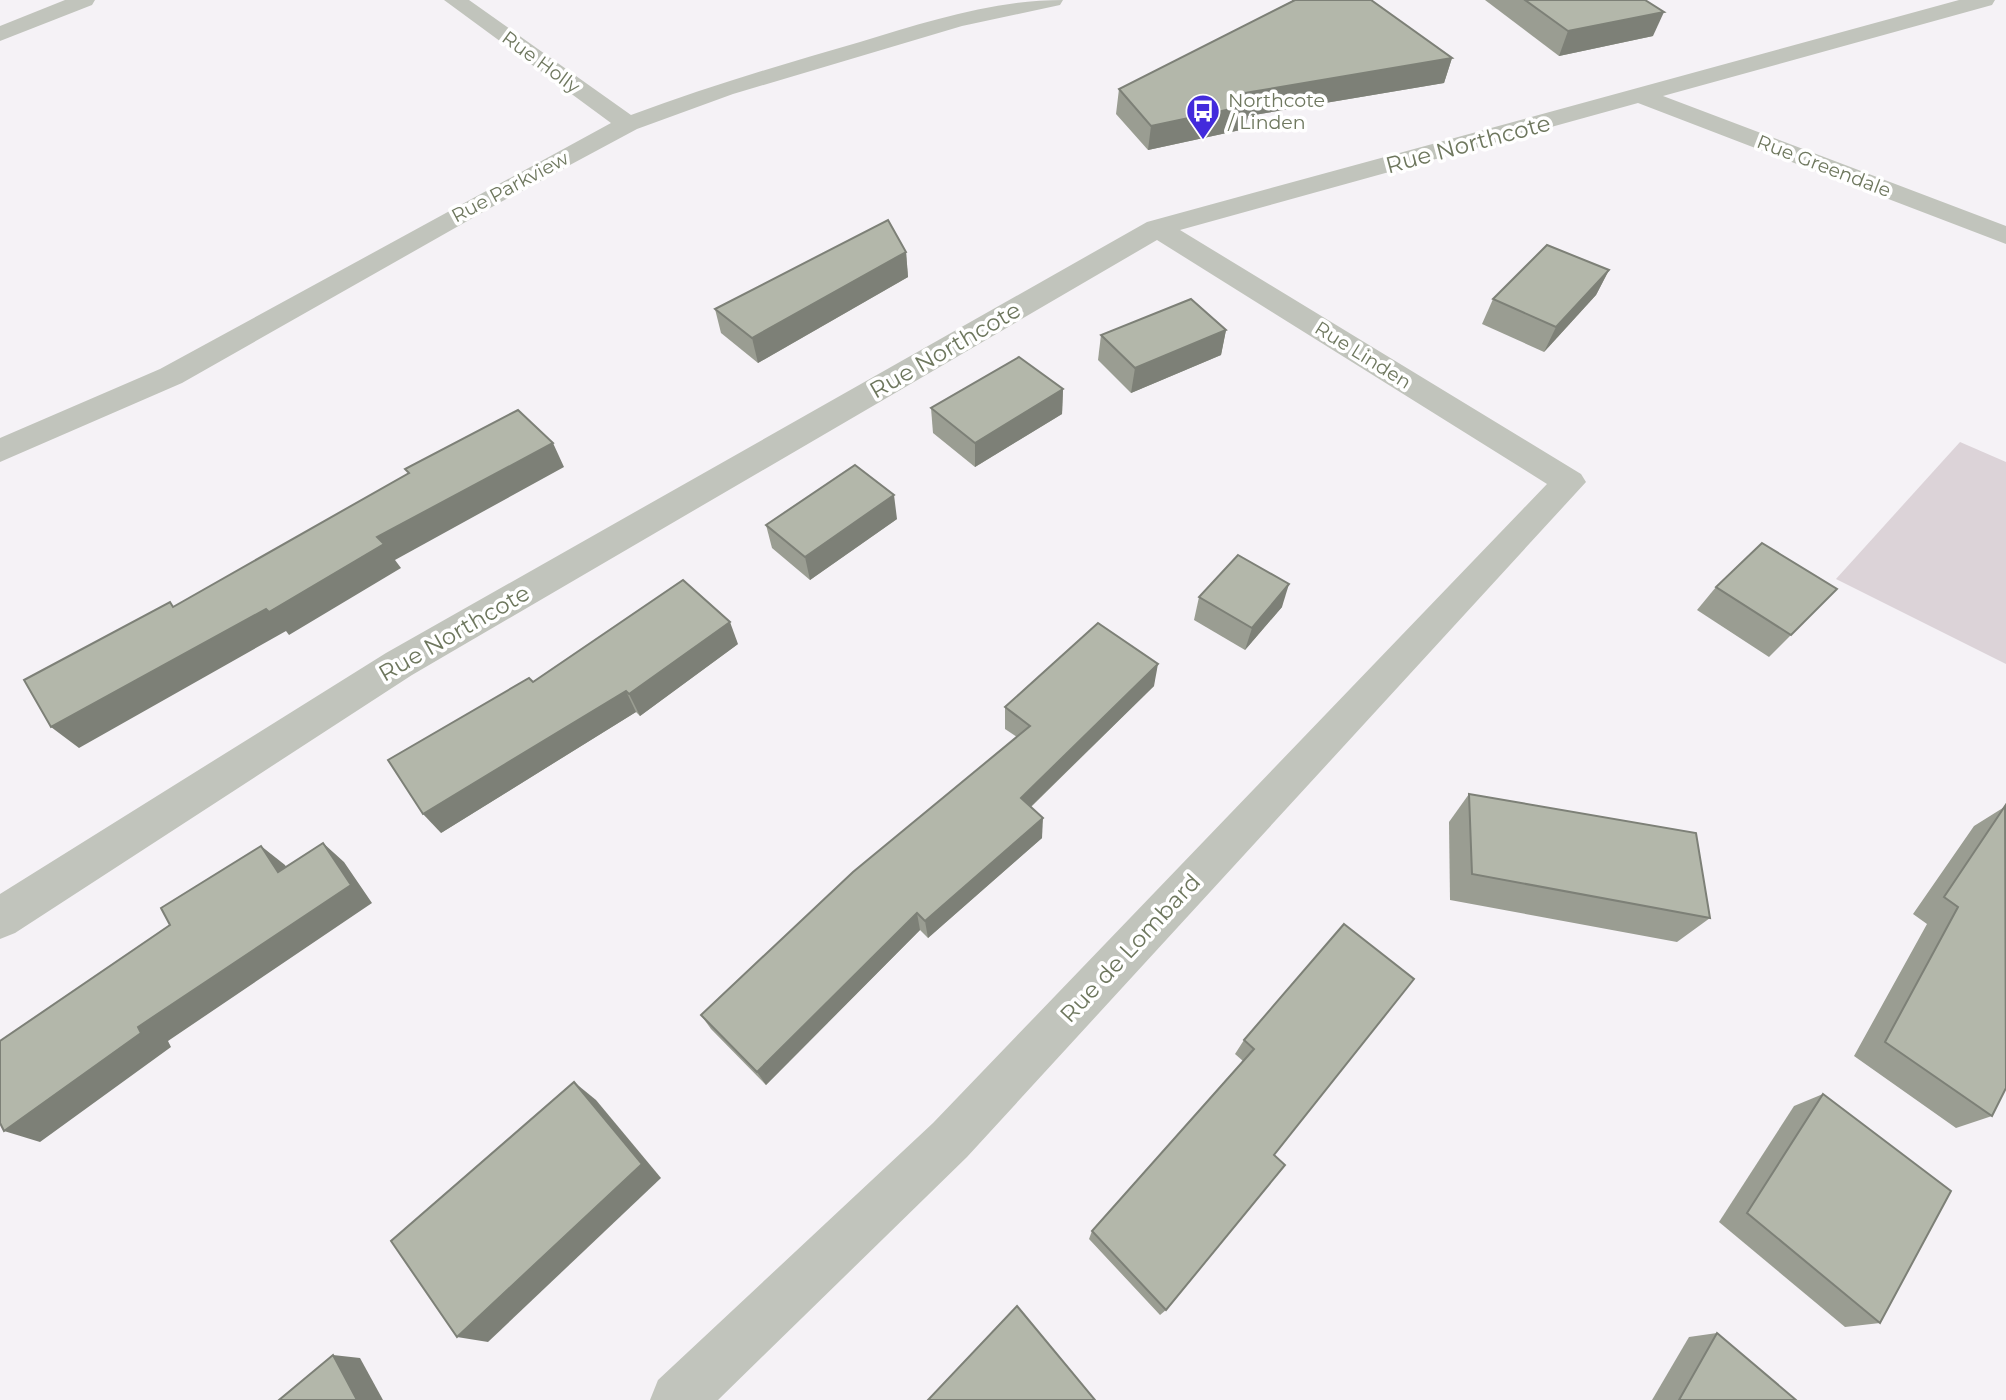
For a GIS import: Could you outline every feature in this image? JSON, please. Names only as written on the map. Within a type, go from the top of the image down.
[{"type":"street","name":"Rue Holly","points":[[455,0],[628,124]]},
{"type":"street","name":"Rue Parkview","points":[[0,451],[171,376],[490,197],[628,124],[725,89],[957,20],[1052,0]]},
{"type":"street","points":[[1905,0],[1938,12]]},
{"type":"street","name":"Rue Northcote","points":[[0,918],[400,664],[1157,228],[1984,0]]},
{"type":"street","points":[[0,34],[70,2]]},
{"type":"street","name":"Rue Greendale","points":[[1643,96],[2006,236]]},
{"type":"street","name":"Rue Linden","points":[[1157,228],[1569,482]]},
{"type":"street","name":"Rue de Lombard","points":[[678,1400],[950,1140],[1569,482]]},
{"type":"shaded area","points":[[1960,442],[2006,462],[2006,664],[1836,579]]},
{"type":"building","points":[[1295,0],[1371,0],[1452,58],[1239,94],[1250,105],[1151,126],[1119,89]]},
{"type":"building","points":[[1525,0],[1645,0],[1664,12],[1568,31]]},
{"type":"building","points":[[888,220],[906,252],[752,338],[715,309]]},
{"type":"building","points":[[1547,245],[1609,270],[1556,327],[1493,299]]},
{"type":"building","points":[[1191,299],[1226,330],[1135,368],[1101,335]]},
{"type":"building","points":[[1019,357],[1063,389],[975,443],[931,408]]},
{"type":"building","points":[[518,410],[553,443],[377,537],[384,544],[269,612],[266,609],[51,727],[24,680],[170,602],[173,607],[409,473],[405,469]]},
{"type":"building","points":[[855,465],[894,495],[805,557],[766,525]]},
{"type":"building","points":[[1762,543],[1837,589],[1791,635],[1716,587]]},
{"type":"building","points":[[1238,555],[1289,584],[1252,628],[1199,597]]},
{"type":"building","points":[[683,580],[730,622],[629,694],[626,691],[423,814],[388,760],[529,678],[533,682]]},
{"type":"building","points":[[1098,623],[1158,664],[1021,798],[1043,818],[925,921],[917,913],[757,1072],[701,1015],[853,872],[1030,726],[1005,707]]},
{"type":"building","points":[[1469,794],[1696,833],[1710,918],[1472,874]]},
{"type":"building","points":[[2005,806],[2006,1088],[1992,1116],[1885,1042],[1958,907],[1944,897]]},
{"type":"building","points":[[323,843],[351,885],[138,1027],[141,1033],[4,1131],[0,1123],[0,1041],[170,925],[161,908],[261,846],[278,872]]},
{"type":"building","points":[[1344,924],[1414,979],[1274,1155],[1285,1165],[1166,1310],[1092,1231],[1254,1049],[1244,1040]]},
{"type":"building","points":[[574,1082],[642,1164],[457,1337],[391,1241]]},
{"type":"building","points":[[1823,1094],[1951,1191],[1880,1323],[1747,1213]]},
{"type":"building","points":[[1017,1306],[1095,1400],[928,1400]]},
{"type":"building","points":[[1717,1333],[1796,1400],[1679,1400]]},
{"type":"building","points":[[333,1355],[357,1400],[279,1400]]},
{"type":"place","name":"Northcote / Linden","points":[[1203,141]]}]
